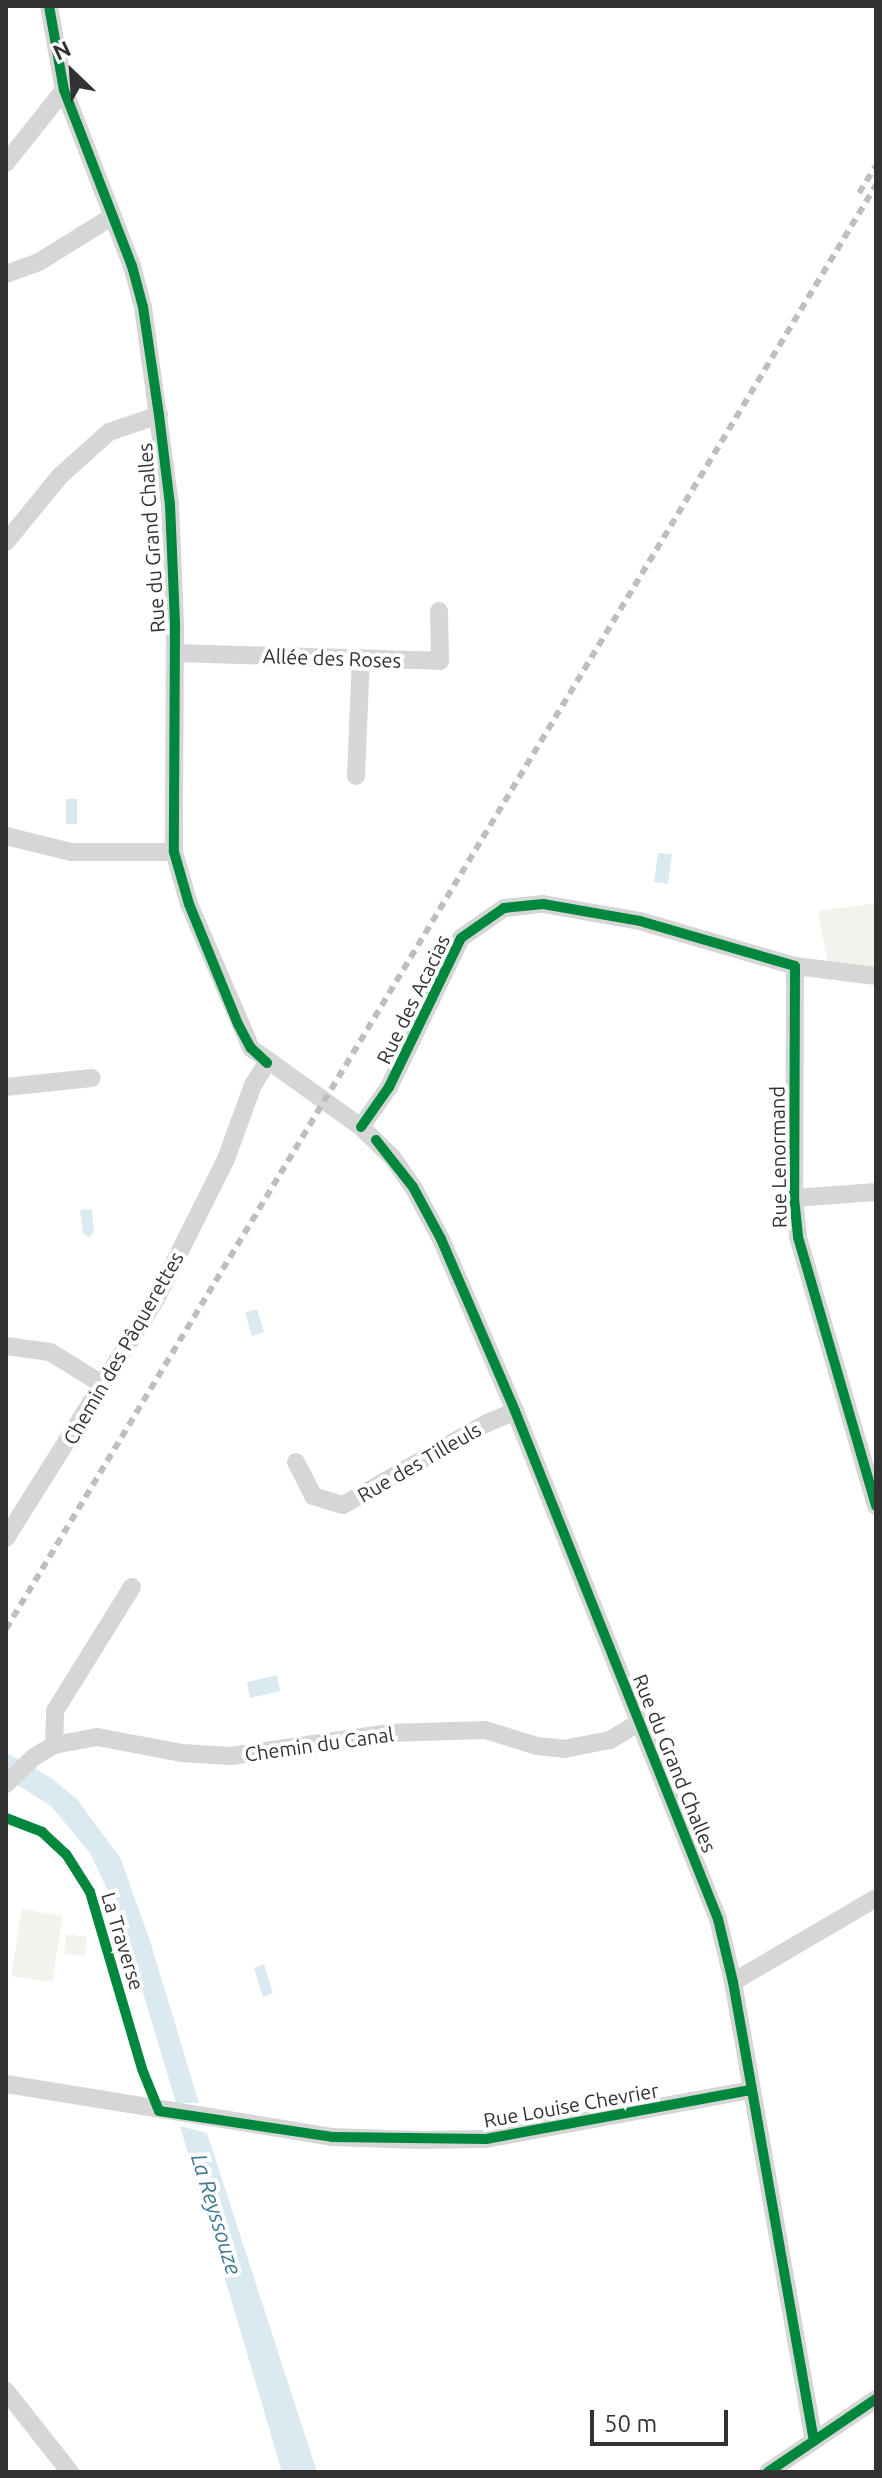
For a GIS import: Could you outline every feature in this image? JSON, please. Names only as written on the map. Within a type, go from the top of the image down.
[{"type":"street","name":"Rue du Grand Challes","points":[[49,6],[64,90],[113,216],[143,307],[170,504],[175,653],[174,852],[189,904],[238,1024],[251,1048],[267,1063],[361,1127],[392,1157],[441,1239],[515,1411],[718,1919],[733,1982],[814,2441]]},
{"type":"street","points":[[6,163],[64,90]]},
{"type":"street","points":[[6,274],[39,262],[113,216]]},
{"type":"street","points":[[6,542],[60,476],[109,432],[159,415]]},
{"type":"street","name":"Allée des Roses","points":[[175,653],[440,661],[439,611]]},
{"type":"street","points":[[356,776],[361,658]]},
{"type":"street","points":[[6,836],[71,852],[174,852]]},
{"type":"street","name":"Rue des Acacias","points":[[361,1127],[389,1087],[461,938],[504,908],[543,904],[640,921],[795,966],[876,976]]},
{"type":"street","name":"Rue Lenormand","points":[[795,966],[794,1198],[798,1237],[873,1479],[876,1506]]},
{"type":"street","name":"Chemin des Pâquerettes","points":[[6,1538],[157,1297],[226,1159],[253,1085],[267,1063]]},
{"type":"street","points":[[6,1087],[92,1078]]},
{"type":"street","points":[[794,1198],[876,1192]]},
{"type":"street","points":[[6,1346],[50,1352],[102,1384]]},
{"type":"street","name":"Rue des Tilleuls","points":[[296,1462],[313,1496],[343,1505],[485,1424],[515,1411]]},
{"type":"street","points":[[54,1745],[55,1711],[132,1587]]},
{"type":"street","name":"Chemin du Canal","points":[[6,1784],[34,1757],[54,1745],[97,1737],[182,1753],[231,1756],[389,1733],[485,1730],[537,1746],[564,1749],[610,1740],[640,1722]]},
{"type":"street","points":[[733,1982],[876,1898]]},
{"type":"street","name":"Rue Louise Chevrier","points":[[6,2084],[332,2137],[486,2139],[750,2090]]},
{"type":"street","points":[[6,2391],[70,2472]]},
{"type":"street","points":[[778,2469],[876,2399]]},
{"type":"shaded area","points":[[876,903],[876,968],[828,964],[818,911]]},
{"type":"shaded area","points":[[22,1909],[63,1916],[52,1982],[11,1976]]},
{"type":"shaded area","points":[[66,1934],[87,1937],[85,1956],[64,1954]]},
{"type":"water","points":[[66,799],[77,799],[77,824],[66,824]]},
{"type":"water","points":[[658,853],[672,854],[668,884],[654,882]]},
{"type":"water","points":[[92,1209],[94,1232],[89,1237],[83,1233],[80,1210]]},
{"type":"water","points":[[257,1309],[264,1332],[252,1336],[245,1313]]},
{"type":"water","points":[[277,1675],[280,1691],[250,1698],[247,1682]]},
{"type":"water","points":[[6,1752],[51,1778],[77,1799],[121,1859],[151,1944],[199,2103],[176,2103],[121,1919],[90,1853],[51,1806],[6,1778]]},
{"type":"water","points":[[264,1964],[273,1993],[263,1997],[254,1968]]},
{"type":"water","name":"La Reyssouze","points":[[180,2126],[207,2133],[317,2472],[282,2472]]},
{"type":"railway","points":[[859,193],[876,166]]},
{"type":"railway","points":[[6,1629],[876,185]]},
{"type":"cycle path","points":[[49,6],[64,90],[132,266],[143,307],[159,415],[170,504],[175,623],[174,852],[189,904],[238,1024],[251,1048],[267,1063]]},
{"type":"cycle path","points":[[361,1127],[389,1087],[461,938],[504,908],[543,904],[640,921],[795,966],[794,1198],[798,1237],[876,1506]]},
{"type":"cycle path","points":[[376,1140],[413,1187],[441,1239],[515,1411],[718,1919],[733,1982],[814,2441]]},
{"type":"cycle path","name":"La Traverse","points":[[6,1818],[42,1832],[66,1854],[90,1892],[142,2069],[159,2111],[332,2137],[486,2139],[750,2090]]},
{"type":"cycle path","points":[[768,2472],[876,2399]]}]
